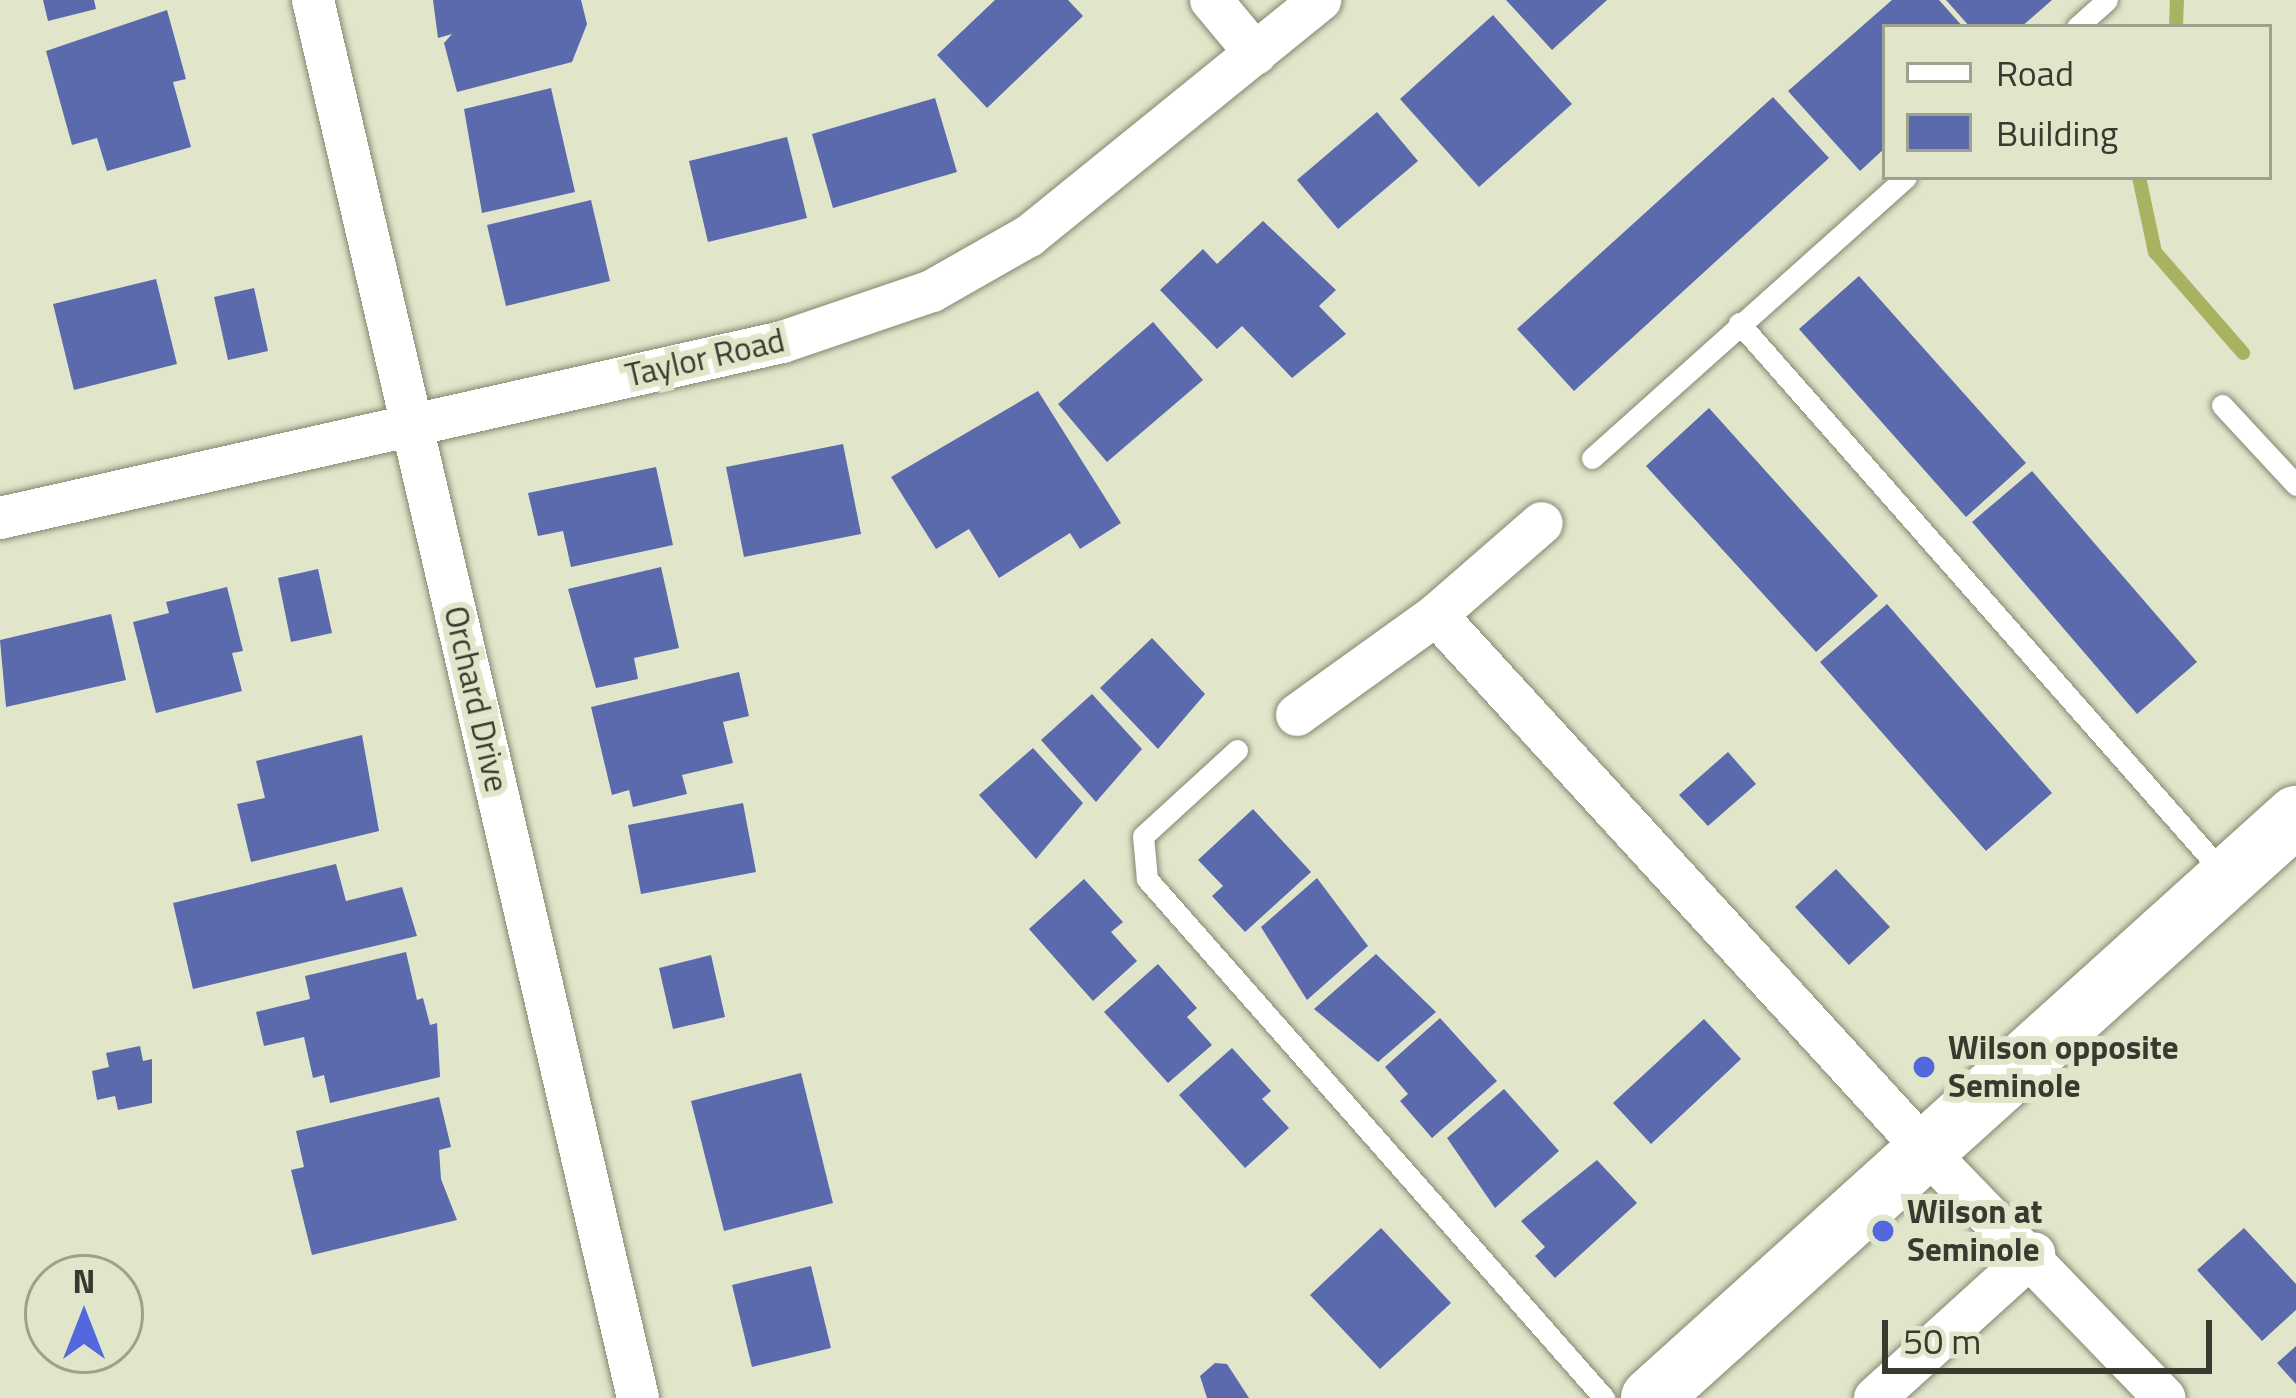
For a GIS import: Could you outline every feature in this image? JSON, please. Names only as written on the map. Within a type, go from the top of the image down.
[{"type":"main road","points":[[1651,1398],[1929,1154],[2296,816]]},
{"type":"street","name":"Orchard Drive","points":[[313,0],[638,1398]]},
{"type":"street","points":[[1211,0],[1256,54]]},
{"type":"street","name":"Taylor Road","points":[[0,518],[412,422],[782,343],[932,291],[1029,236],[1320,0]]},
{"type":"street","points":[[1297,715],[1436,615],[1542,524]]},
{"type":"street","points":[[1436,615],[1929,1154],[2034,1254],[2165,1398]]},
{"type":"street","points":[[1875,1398],[2034,1254]]},
{"type":"lane","points":[[2080,24],[2107,0]]},
{"type":"lane","points":[[1592,458],[1903,180]]},
{"type":"lane","points":[[1739,323],[2228,878]]},
{"type":"lane","points":[[2222,405],[2296,485]]},
{"type":"lane","points":[[1237,750],[1143,836],[1147,879],[1604,1398]]},
{"type":"building","points":[[43,0],[94,0],[96,9],[48,21]]},
{"type":"building","points":[[433,0],[581,0],[587,24],[572,62],[457,92],[444,43],[452,34],[438,38]]},
{"type":"building","points":[[995,0],[1068,0],[1083,16],[987,108],[937,55]]},
{"type":"building","points":[[1506,0],[1607,0],[1552,50]]},
{"type":"building","points":[[1892,0],[1939,0],[1960,24],[1882,24],[1882,151],[1860,171],[1788,91]]},
{"type":"building","points":[[1946,0],[2052,0],[2024,24],[1967,24]]},
{"type":"building","points":[[167,10],[186,79],[173,82],[191,147],[107,171],[97,138],[72,145],[46,51]]},
{"type":"building","points":[[1493,15],[1572,104],[1479,187],[1400,99]]},
{"type":"building","points":[[551,88],[575,192],[482,213],[464,109]]},
{"type":"building","points":[[1773,97],[1829,158],[1574,391],[1517,329]]},
{"type":"building","points":[[935,98],[957,172],[833,208],[812,134]]},
{"type":"building","points":[[1377,112],[1418,161],[1338,229],[1297,180]]},
{"type":"building","points":[[787,137],[807,218],[708,242],[689,161]]},
{"type":"building","points":[[591,200],[610,281],[506,306],[487,225]]},
{"type":"building","points":[[1263,221],[1336,290],[1319,306],[1346,334],[1292,378],[1242,326],[1217,349],[1160,290],[1203,249],[1217,264]]},
{"type":"building","points":[[1859,276],[2026,463],[1966,517],[1799,329]]},
{"type":"building","points":[[156,279],[177,364],[74,390],[53,304]]},
{"type":"building","points":[[254,288],[268,351],[228,360],[214,297]]},
{"type":"building","points":[[1153,322],[1203,380],[1107,462],[1058,404]]},
{"type":"building","points":[[1038,391],[1121,523],[1080,549],[1070,533],[999,578],[969,529],[936,549],[891,477]]},
{"type":"building","points":[[1709,408],[1878,596],[1816,652],[1646,466]]},
{"type":"building","points":[[843,444],[861,534],[744,557],[726,467]]},
{"type":"building","points":[[656,467],[673,545],[571,567],[563,531],[538,536],[528,493]]},
{"type":"building","points":[[2032,471],[2197,662],[2137,714],[1972,522]]},
{"type":"building","points":[[661,567],[679,648],[634,658],[638,679],[596,688],[568,589]]},
{"type":"building","points":[[318,569],[332,633],[291,642],[278,578]]},
{"type":"building","points":[[227,587],[243,651],[232,653],[242,691],[156,713],[133,622],[169,613],[166,602]]},
{"type":"building","points":[[1887,604],[2052,793],[1986,851],[1820,662]]},
{"type":"building","points":[[111,614],[126,680],[6,707],[0,640]]},
{"type":"building","points":[[1152,638],[1205,694],[1158,749],[1100,688]]},
{"type":"building","points":[[739,672],[749,716],[723,722],[733,763],[682,775],[687,794],[633,807],[629,790],[612,795],[591,707]]},
{"type":"building","points":[[1092,694],[1142,749],[1096,802],[1041,740]]},
{"type":"building","points":[[362,735],[379,831],[251,862],[237,804],[265,798],[256,761]]},
{"type":"building","points":[[1033,748],[1083,803],[1036,859],[979,795]]},
{"type":"building","points":[[1728,752],[1756,784],[1708,826],[1679,795]]},
{"type":"building","points":[[743,803],[756,872],[641,894],[628,825]]},
{"type":"building","points":[[1253,809],[1311,872],[1245,932],[1212,896],[1223,886],[1198,860]]},
{"type":"building","points":[[336,864],[346,901],[402,887],[417,936],[193,989],[173,903]]},
{"type":"building","points":[[1836,869],[1890,927],[1849,965],[1795,907]]},
{"type":"building","points":[[1317,878],[1368,946],[1307,1000],[1261,927]]},
{"type":"building","points":[[1084,879],[1123,922],[1111,932],[1137,961],[1093,1001],[1029,929]]},
{"type":"building","points":[[406,952],[417,1000],[423,998],[430,1025],[437,1023],[440,1077],[330,1103],[324,1075],[313,1078],[304,1037],[264,1046],[256,1012],[310,999],[305,976]]},
{"type":"building","points":[[1376,954],[1436,1012],[1378,1062],[1314,1009]]},
{"type":"building","points":[[711,955],[725,1017],[673,1029],[659,968]]},
{"type":"building","points":[[1158,964],[1197,1008],[1187,1017],[1212,1045],[1168,1083],[1104,1012]]},
{"type":"building","points":[[1440,1018],[1497,1081],[1432,1138],[1400,1101],[1408,1094],[1385,1067]]},
{"type":"building","points":[[1704,1019],[1741,1059],[1651,1144],[1613,1103]]},
{"type":"building","points":[[140,1046],[143,1061],[152,1059],[152,1103],[118,1110],[115,1096],[97,1100],[92,1071],[109,1067],[106,1053]]},
{"type":"building","points":[[1232,1048],[1271,1091],[1262,1099],[1289,1128],[1245,1168],[1179,1095]]},
{"type":"building","points":[[801,1073],[833,1203],[724,1231],[691,1101]]},
{"type":"building","points":[[1504,1089],[1559,1151],[1495,1208],[1447,1138]]},
{"type":"building","points":[[439,1097],[451,1147],[439,1150],[441,1179],[457,1220],[312,1255],[291,1170],[304,1167],[296,1131]]},
{"type":"building","points":[[1597,1160],[1637,1203],[1555,1278],[1535,1256],[1545,1247],[1521,1221]]},
{"type":"building","points":[[1381,1228],[1451,1303],[1380,1369],[1310,1295]]},
{"type":"building","points":[[2244,1228],[2296,1284],[2296,1310],[2262,1341],[2197,1270]]},
{"type":"building","points":[[811,1266],[831,1348],[752,1367],[732,1285]]},
{"type":"building","points":[[2296,1346],[2296,1384],[2277,1363]]},
{"type":"building","points":[[1215,1363],[1227,1364],[1249,1398],[1207,1398],[1200,1376]]},
{"type":"waterway","points":[[2176,24],[2177,0]]},
{"type":"waterway","points":[[2140,180],[2155,252],[2243,353]]},
{"type":"place","name":"Wilson opposite Seminole","points":[[1924,1067]]},
{"type":"place","name":"Wilson at Seminole","points":[[1883,1231]]}]
